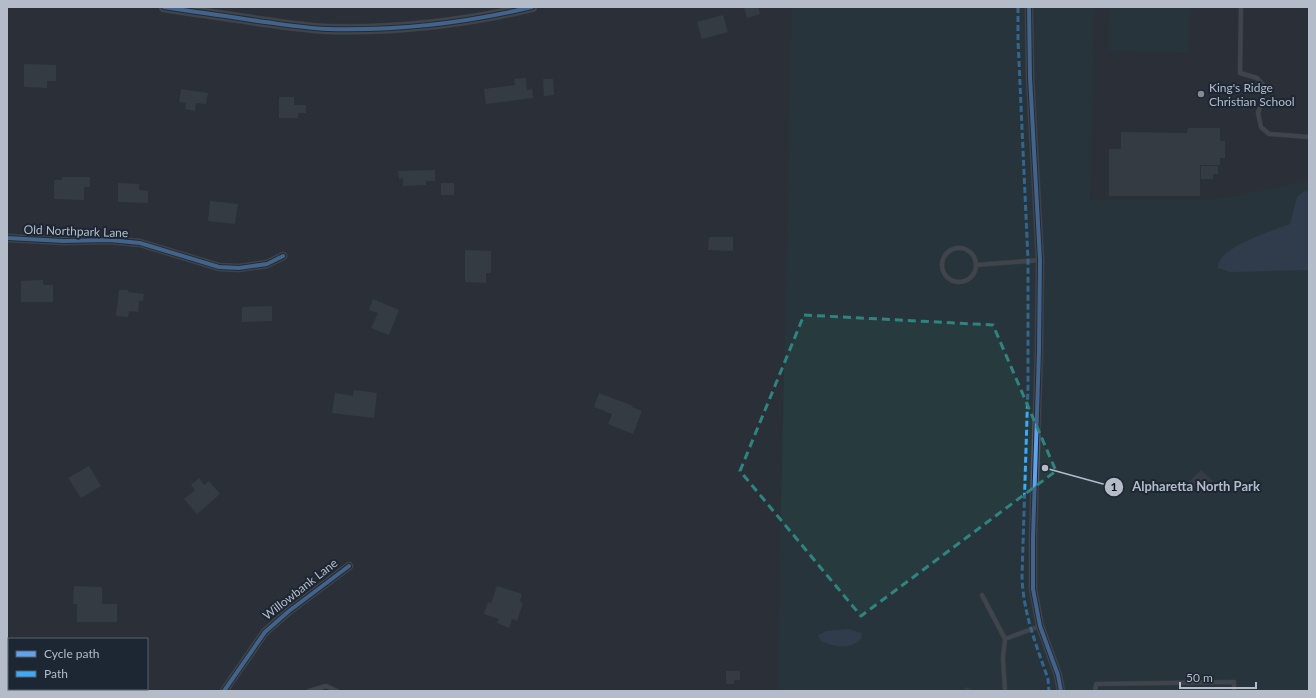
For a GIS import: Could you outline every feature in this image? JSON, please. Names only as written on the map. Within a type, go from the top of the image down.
[{"type":"street","points":[[164,7],[327,29],[384,29],[422,26],[463,21],[532,7]]},
{"type":"street","points":[[1029,7],[1030,77],[1040,260],[1033,589],[1040,626],[1058,675],[1061,691]]},
{"type":"street","name":"Old Northpark Lane","points":[[7,238],[64,241],[110,240],[140,243],[219,267],[239,268],[267,264],[283,256]]},
{"type":"street","name":"Willowbank Lane","points":[[224,691],[265,632],[289,611],[349,566]]},
{"type":"lane","points":[[1241,7],[1240,73],[1257,78],[1264,87],[1263,98],[1258,113],[1261,127],[1269,134],[1309,137]]},
{"type":"lane","points":[[961,247],[974,255],[976,264],[976,269],[971,277],[961,282],[950,280],[942,271],[941,265],[945,254],[955,248],[961,247]]},
{"type":"lane","points":[[976,264],[1040,260]]},
{"type":"lane","points":[[982,595],[1005,639],[1003,658],[1005,691]]},
{"type":"lane","points":[[1005,639],[1040,626]]},
{"type":"lane","points":[[1095,691],[1096,684],[1234,682],[1234,691]]},
{"type":"lane","points":[[310,691],[326,686],[337,691]]},
{"type":"highlighted area","points":[[804,315],[993,325],[1056,471],[861,616],[740,471]]},
{"type":"green space","points":[[792,7],[1094,7],[1090,200],[1212,200],[1309,181],[1309,691],[777,691]]},
{"type":"green space","points":[[1110,7],[1190,7],[1189,52],[1109,51]]},
{"type":"water","points":[[1304,191],[1309,192],[1309,270],[1230,272],[1218,268],[1223,256],[1230,250],[1262,234],[1290,224],[1297,197]]},
{"type":"water","points":[[848,629],[862,633],[861,639],[852,645],[837,646],[826,643],[821,641],[818,635],[827,631]]},
{"type":"building","points":[[744,7],[758,7],[760,14],[747,18]]},
{"type":"building","points":[[723,15],[728,32],[702,39],[697,22]]},
{"type":"building","points":[[24,64],[56,65],[56,81],[47,81],[47,88],[24,87]]},
{"type":"building","points":[[526,78],[527,90],[532,89],[533,98],[486,104],[484,89],[515,85],[514,79]]},
{"type":"building","points":[[543,79],[553,79],[554,95],[544,96]]},
{"type":"building","points":[[181,89],[208,93],[206,104],[196,103],[195,111],[185,109],[186,103],[179,102]]},
{"type":"building","points":[[279,97],[294,97],[294,105],[306,105],[306,113],[298,113],[298,118],[279,118]]},
{"type":"building","points":[[1188,128],[1220,128],[1220,141],[1225,141],[1225,158],[1220,158],[1220,165],[1200,165],[1200,196],[1109,196],[1109,149],[1121,149],[1121,132],[1187,133]]},
{"type":"building","points":[[1201,166],[1218,166],[1218,174],[1213,174],[1213,179],[1201,179]]},
{"type":"building","points":[[435,170],[435,181],[426,181],[426,185],[403,186],[403,178],[399,179],[398,171]]},
{"type":"building","points":[[62,177],[90,177],[90,187],[84,187],[84,200],[54,199],[54,180],[62,180]]},
{"type":"building","points":[[118,183],[139,184],[139,190],[148,191],[148,203],[118,202]]},
{"type":"building","points":[[441,183],[454,183],[454,195],[441,195]]},
{"type":"building","points":[[210,201],[238,204],[235,224],[208,221]]},
{"type":"building","points":[[709,237],[733,237],[733,251],[708,250]]},
{"type":"building","points":[[465,250],[491,251],[491,273],[486,273],[486,283],[465,282]]},
{"type":"building","points":[[43,280],[43,285],[53,285],[53,302],[21,302],[21,281]]},
{"type":"building","points":[[119,290],[128,290],[128,292],[144,294],[143,301],[139,301],[138,312],[129,311],[128,317],[116,316]]},
{"type":"building","points":[[373,299],[399,310],[389,335],[371,328],[378,313],[369,310]]},
{"type":"building","points":[[272,306],[272,321],[242,322],[242,307]]},
{"type":"building","points":[[354,390],[377,393],[374,418],[332,413],[335,393],[353,396]]},
{"type":"building","points":[[599,393],[642,411],[633,434],[608,424],[612,414],[594,407]]},
{"type":"building","points":[[89,466],[101,486],[81,498],[68,478]]},
{"type":"building","points":[[1201,470],[1213,481],[1201,493],[1189,482]]},
{"type":"building","points":[[199,478],[204,485],[209,481],[220,494],[197,514],[184,499],[195,490],[191,485]]},
{"type":"building","points":[[74,586],[102,587],[102,604],[117,604],[117,622],[77,622],[77,604],[73,604]]},
{"type":"building","points":[[497,586],[522,594],[520,602],[523,603],[517,621],[512,619],[509,628],[497,623],[499,619],[484,614],[488,602],[491,604]]},
{"type":"building","points":[[726,671],[740,671],[740,680],[734,680],[734,684],[726,684]]},
{"type":"building","points":[[965,687],[975,691],[964,691]]},
{"type":"marked path","points":[[1018,7],[1018,40],[1028,260],[1028,386],[1022,576],[1028,616],[1048,679],[1049,691]]},
{"type":"cycle path","points":[[164,7],[301,27],[327,29],[379,29],[431,25],[507,13],[532,7]]},
{"type":"cycle path","points":[[1029,7],[1030,77],[1040,260],[1033,589],[1040,626],[1058,675],[1061,691]]},
{"type":"cycle path","points":[[7,238],[64,241],[109,240],[140,243],[219,267],[239,268],[267,264],[283,256]]},
{"type":"cycle path","points":[[224,691],[265,632],[289,611],[349,566]]},
{"type":"place","name":"King's Ridge Christian School","points":[[1201,94]]},
{"type":"place","name":"Alpharetta North Park","points":[[1045,468]]}]
